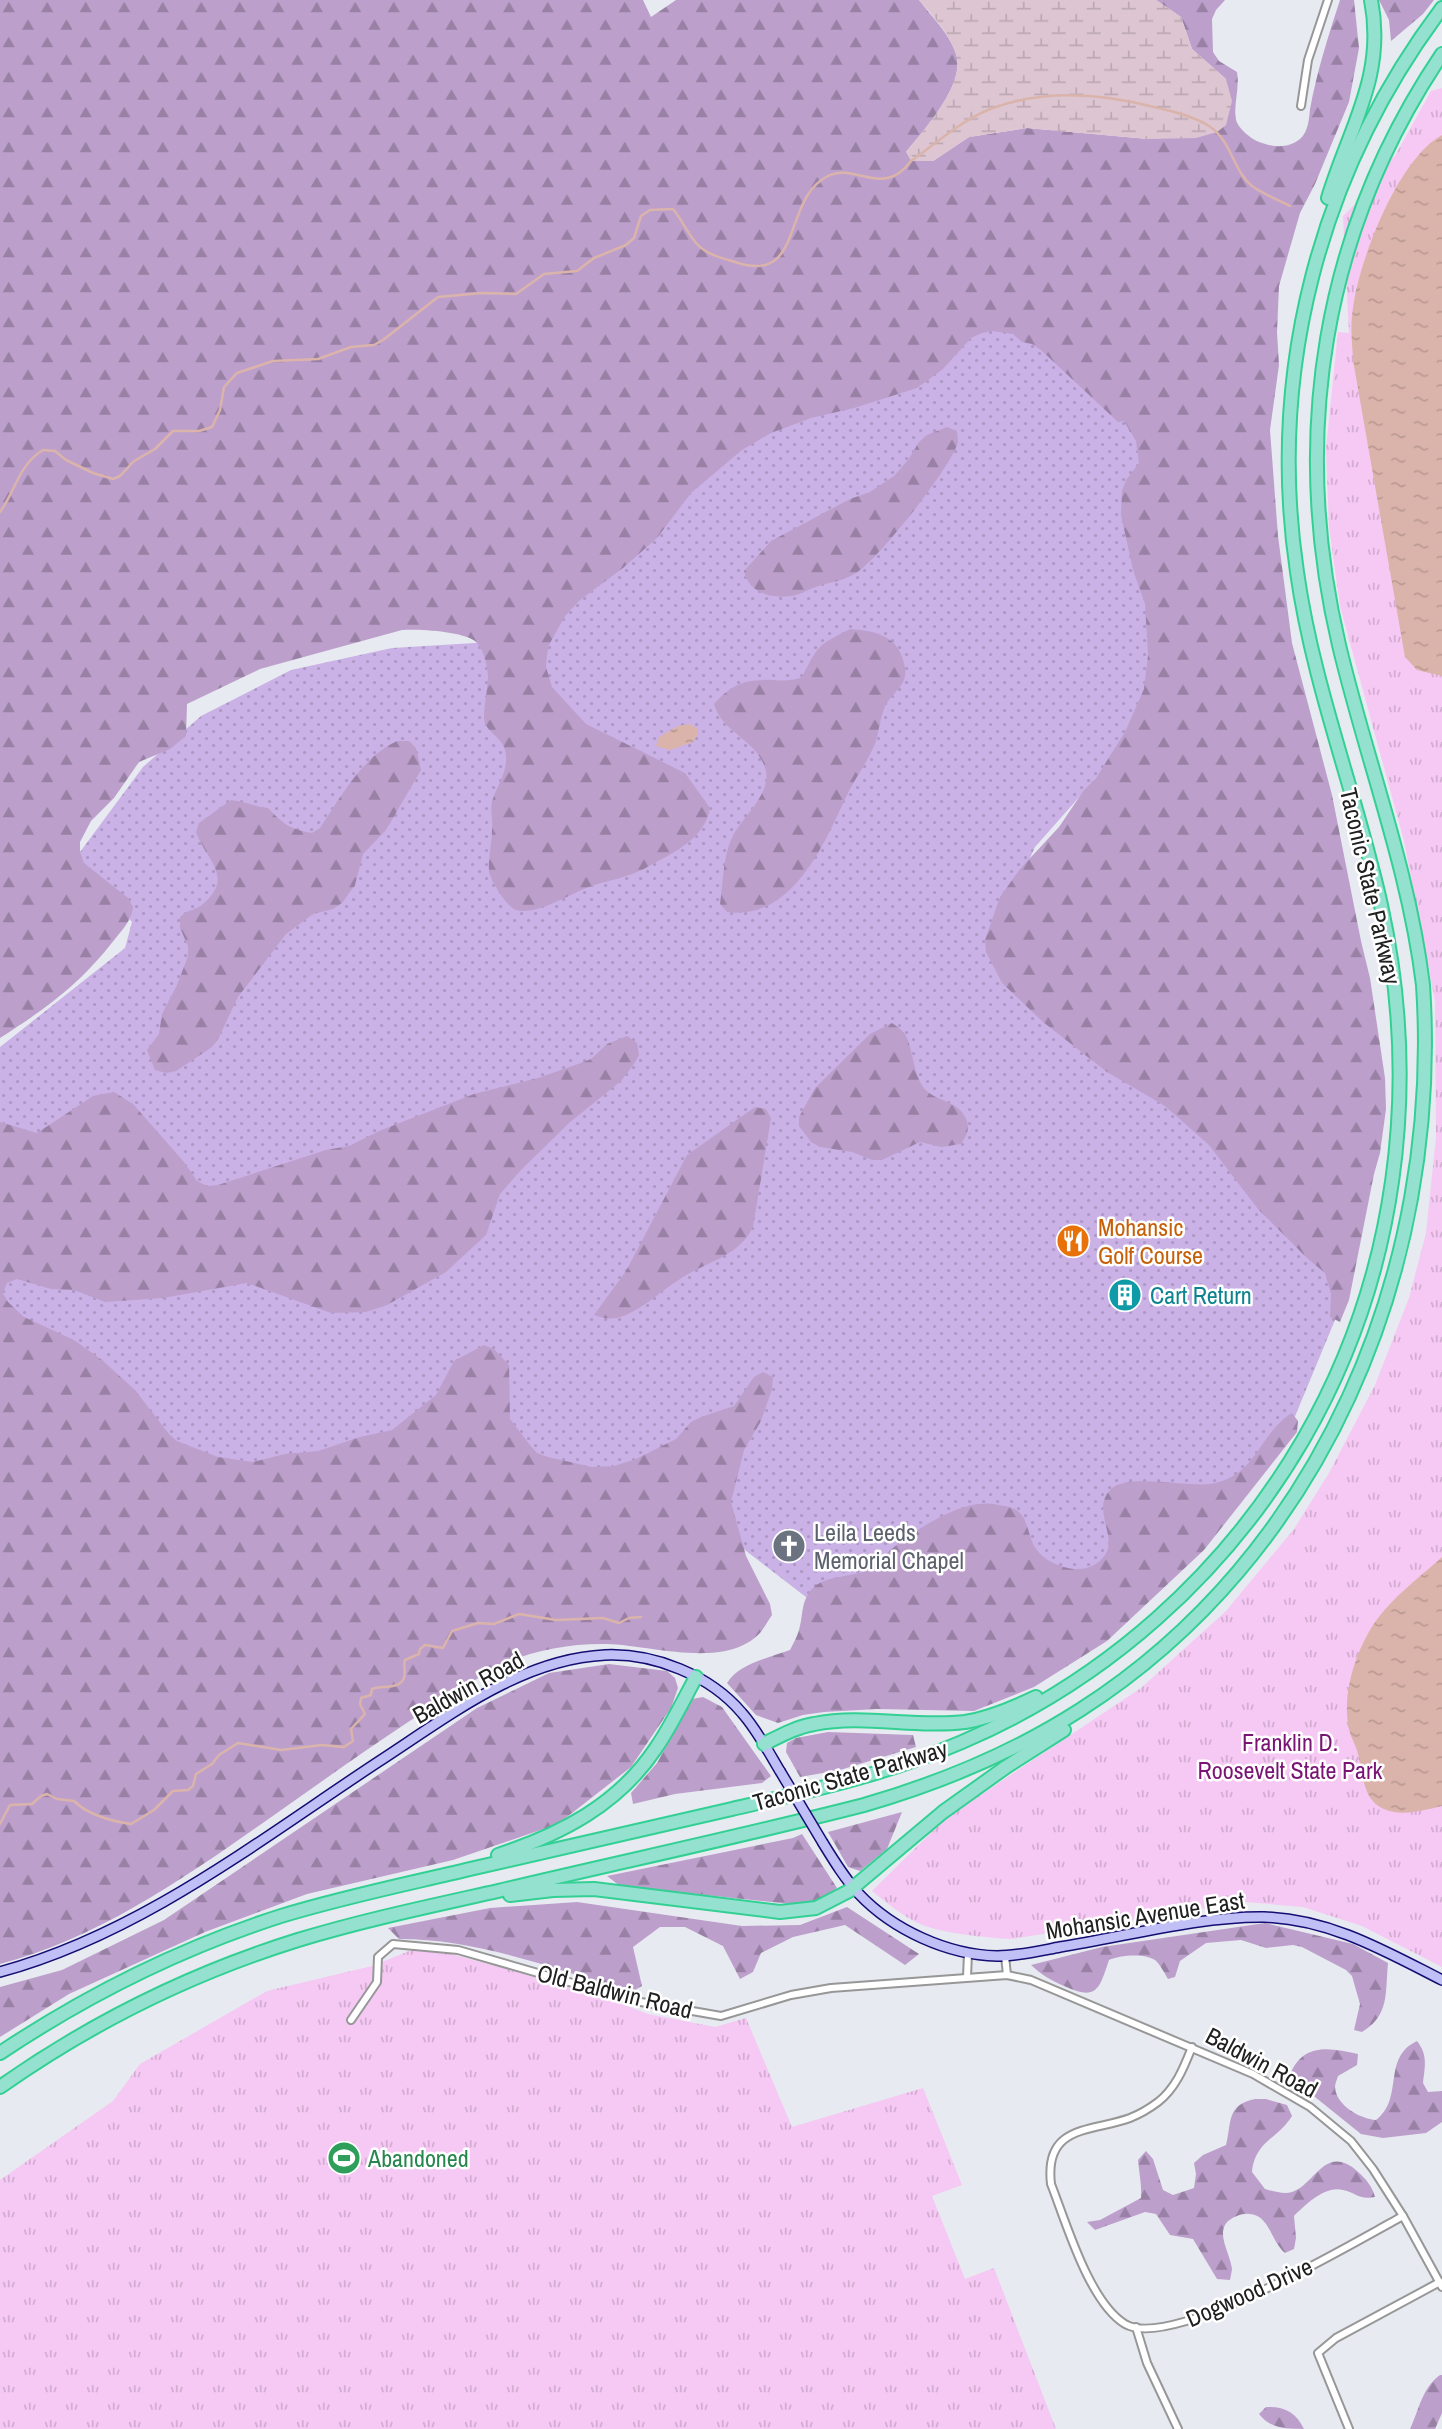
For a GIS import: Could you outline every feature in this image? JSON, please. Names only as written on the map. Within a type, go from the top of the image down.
[{"type":"highway","points":[[1317,254],[1328,197],[1370,83],[1375,37],[1371,0]]},
{"type":"highway","name":"Taconic State Parkway","points":[[0,2053],[96,1995],[204,1945],[286,1915],[887,1770],[986,1731],[1038,1704],[1133,1639],[1197,1580],[1248,1521],[1287,1466],[1316,1416],[1353,1335],[1376,1262],[1391,1197],[1401,1082],[1399,1024],[1392,967],[1375,881],[1306,627],[1297,571],[1290,514],[1289,436],[1294,368],[1303,311],[1317,254],[1335,199],[1371,120],[1400,68],[1442,8]]},
{"type":"highway","name":"Taconic State Parkway","points":[[0,2087],[103,2023],[189,1980],[288,1943],[438,1904],[824,1815],[920,1788],[974,1767],[1035,1737],[1101,1696],[1148,1661],[1199,1616],[1252,1559],[1288,1513],[1320,1464],[1357,1396],[1379,1342],[1401,1278],[1415,1220],[1424,1162],[1428,1045],[1423,987],[1401,870],[1346,674],[1333,617],[1319,531],[1316,444],[1326,338],[1348,245],[1368,191],[1392,139],[1442,54]]},
{"type":"highway","points":[[438,1904],[581,1889],[622,1891],[795,1913],[822,1906],[853,1888],[937,1816],[1012,1762],[1082,1718],[1148,1661]]},
{"type":"highway","points":[[764,1744],[794,1730],[829,1721],[946,1723],[979,1719],[1007,1710],[1087,1673]]},
{"type":"highway","points":[[427,1879],[546,1838],[597,1809],[628,1782],[651,1755],[696,1677]]},
{"type":"street","points":[[1301,106],[1308,60],[1328,0]]},
{"type":"street","name":"Baldwin Road","points":[[0,1972],[76,1947],[163,1903],[448,1716],[522,1676],[562,1662],[613,1655],[657,1662],[696,1677],[721,1693],[736,1706],[764,1744],[853,1888],[871,1906],[901,1927],[931,1941],[968,1952]]},
{"type":"street","name":"Mohansic Avenue East","points":[[968,1952],[1005,1956],[1210,1921],[1265,1917],[1303,1921],[1340,1931],[1442,1980]]},
{"type":"street","name":"Old Baldwin Road","points":[[351,2020],[377,1982],[378,1957],[393,1944],[458,1950],[635,2001],[721,2016],[792,1995],[831,1988],[1007,1975]]},
{"type":"street","points":[[967,1977],[968,1952]]},
{"type":"street","points":[[1005,1956],[1007,1975]]},
{"type":"street","name":"Baldwin Road","points":[[1007,1975],[1031,1980],[1192,2047],[1270,2082],[1320,2115],[1362,2153],[1404,2216],[1441,2284]]},
{"type":"street","points":[[1178,2429],[1147,2363],[1136,2327],[1123,2323],[1088,2279],[1051,2184],[1050,2169],[1057,2147],[1067,2137],[1094,2125],[1132,2117],[1160,2100],[1181,2073],[1192,2047]]},
{"type":"street","name":"Dogwood Drive","points":[[1136,2327],[1155,2328],[1183,2323],[1228,2306],[1404,2216]]},
{"type":"street","points":[[1349,2429],[1318,2353],[1336,2338],[1441,2284]]},
{"type":"shaded area","name":"Mohansic Golf Course","points":[[994,322],[1053,345],[1138,421],[1170,676],[1096,778],[1035,847],[1000,925],[1152,1087],[1338,1264],[1335,1320],[1291,1426],[1139,1568],[815,1604],[667,1490],[201,1484],[0,1325],[0,1047],[125,948],[132,922],[111,898],[78,876],[80,852],[143,767],[201,716],[291,670],[392,648],[491,642],[683,469]]},
{"type":"shaded area","name":"Abandoned","points":[[352,2142],[361,2156],[335,2173],[327,2159]]},
{"type":"green space","points":[[0,0],[643,0],[651,17],[676,0],[919,0],[949,39],[956,54],[955,79],[942,106],[906,152],[933,161],[969,137],[1027,128],[1148,139],[1226,79],[1192,49],[1181,17],[1156,0],[1225,0],[1212,19],[1213,52],[1219,61],[1237,72],[1237,123],[1245,133],[1259,142],[1285,146],[1300,139],[1306,129],[1319,68],[1340,0],[1354,0],[1359,48],[1349,102],[1300,213],[1279,286],[1279,365],[1270,430],[1278,536],[1292,643],[1332,795],[1370,978],[1385,1078],[1386,1109],[1380,1153],[1349,1300],[1340,1322],[1330,1317],[1331,1294],[1325,1273],[1258,1209],[1209,1145],[1165,1106],[1107,1072],[1043,1022],[1002,983],[986,952],[985,940],[1000,897],[1020,869],[1059,827],[1084,790],[1096,778],[1125,732],[1144,689],[1148,655],[1145,604],[1133,570],[1121,515],[1122,491],[1126,480],[1139,463],[1136,441],[1124,421],[1118,422],[1042,351],[1032,344],[1022,342],[1013,334],[992,331],[982,333],[971,338],[943,369],[917,388],[811,418],[771,433],[742,450],[691,493],[657,538],[580,600],[565,616],[549,645],[547,655],[546,667],[552,687],[586,724],[685,773],[710,808],[702,828],[688,843],[634,873],[586,888],[542,908],[516,910],[500,893],[489,871],[491,805],[505,769],[506,757],[503,744],[485,723],[488,680],[486,661],[475,641],[450,633],[402,630],[260,669],[187,704],[186,736],[170,749],[139,762],[114,798],[91,821],[80,842],[84,863],[128,898],[133,907],[130,916],[124,928],[102,955],[76,982],[0,1038]]},
{"type":"green space","points":[[919,0],[1156,0],[1181,17],[1192,49],[1226,79],[1232,101],[1226,125],[1217,132],[1196,138],[1148,139],[1027,128],[969,137],[933,161],[911,161],[906,152],[942,106],[955,79],[957,66],[956,54],[949,39]]},
{"type":"green space","points":[[1379,0],[1434,0],[1423,14],[1391,41],[1389,20]]},
{"type":"green space","name":"Franklin D. Roosevelt State Park","points":[[1442,88],[1442,1967],[1362,1926],[1303,1907],[1245,1902],[1012,1939],[937,1930],[906,1916],[872,1891],[946,1818],[1141,1688],[1226,1611],[1294,1529],[1329,1473],[1375,1385],[1409,1298],[1426,1233],[1436,1137],[1435,1001],[1404,841],[1340,606],[1329,527],[1326,448],[1338,332],[1349,333],[1343,216],[1373,186],[1382,164],[1395,156],[1431,91]]},
{"type":"green space","points":[[947,427],[957,431],[958,442],[953,454],[913,512],[866,565],[847,578],[796,595],[771,596],[751,585],[744,571],[771,541],[850,499],[870,492],[894,476],[927,435]]},
{"type":"green space","points":[[850,629],[879,634],[893,643],[905,668],[904,680],[886,704],[870,755],[804,874],[789,891],[771,904],[750,911],[727,912],[720,904],[728,847],[735,831],[761,795],[766,775],[759,756],[723,721],[714,704],[727,691],[741,684],[755,680],[788,680],[802,677],[820,647]]},
{"type":"green space","points":[[397,741],[409,741],[416,748],[421,770],[386,830],[363,854],[355,885],[342,903],[333,909],[313,914],[286,934],[238,997],[212,1047],[176,1071],[166,1073],[155,1070],[147,1050],[159,1034],[162,1014],[188,956],[188,946],[180,928],[180,917],[203,904],[217,885],[215,868],[196,832],[199,823],[231,800],[268,808],[288,825],[312,833],[320,828],[344,792],[373,757]]},
{"type":"green space","points":[[892,1023],[907,1038],[917,1075],[924,1088],[933,1096],[955,1106],[964,1115],[968,1130],[961,1144],[941,1147],[920,1142],[882,1160],[872,1160],[852,1152],[820,1147],[811,1142],[799,1126],[799,1117],[815,1088],[870,1034]]},
{"type":"green space","points":[[627,1036],[637,1043],[639,1055],[634,1064],[621,1081],[569,1123],[500,1194],[486,1235],[446,1272],[387,1305],[366,1312],[331,1313],[247,1283],[163,1298],[105,1302],[74,1290],[51,1289],[17,1279],[7,1283],[3,1293],[8,1302],[24,1317],[74,1340],[102,1360],[135,1390],[177,1441],[218,1457],[253,1462],[285,1454],[318,1451],[392,1430],[436,1395],[454,1361],[484,1345],[494,1349],[509,1365],[510,1419],[537,1453],[592,1467],[614,1466],[636,1459],[676,1439],[691,1422],[734,1406],[754,1377],[763,1372],[773,1377],[772,1389],[761,1421],[744,1450],[731,1502],[746,1556],[770,1604],[772,1615],[763,1629],[745,1644],[708,1653],[593,1644],[549,1649],[506,1663],[405,1724],[168,1887],[70,1940],[0,1964],[0,1122],[37,1133],[93,1096],[114,1092],[133,1104],[184,1162],[197,1181],[207,1186],[218,1185],[326,1150],[349,1146],[379,1131],[474,1094],[538,1078],[581,1063],[591,1059],[607,1044]]},
{"type":"green space","points":[[755,1107],[766,1109],[771,1118],[753,1227],[747,1237],[721,1258],[680,1279],[633,1312],[614,1318],[594,1315],[626,1271],[687,1155]]},
{"type":"green space","points":[[1292,1413],[1298,1421],[1297,1432],[1204,1550],[1107,1641],[1034,1687],[974,1711],[877,1709],[824,1712],[778,1723],[756,1715],[727,1683],[747,1666],[790,1650],[799,1630],[804,1602],[819,1583],[865,1571],[894,1547],[943,1515],[982,1504],[1013,1508],[1027,1525],[1034,1546],[1048,1560],[1071,1569],[1087,1568],[1104,1557],[1108,1548],[1103,1508],[1111,1489],[1130,1482],[1210,1484],[1226,1480],[1248,1464],[1271,1432]]},
{"type":"green space","points":[[609,1664],[667,1671],[675,1678],[678,1688],[671,1708],[631,1767],[558,1824],[453,1860],[307,1894],[205,1932],[69,1994],[0,2037],[0,1987],[62,1970],[164,1920],[477,1708],[549,1673]]},
{"type":"green space","points":[[703,1697],[722,1707],[771,1776],[762,1783],[675,1794],[633,1804],[631,1793],[657,1763],[692,1699]]},
{"type":"green space","points":[[828,1732],[913,1735],[916,1747],[840,1770],[800,1777],[786,1752],[787,1743],[796,1738]]},
{"type":"green space","points":[[902,1812],[887,1849],[860,1871],[848,1867],[828,1832]]},
{"type":"green space","points":[[802,1834],[837,1888],[810,1902],[790,1904],[620,1886],[607,1876],[793,1838]]},
{"type":"green space","points":[[577,1902],[742,1926],[800,1925],[847,1907],[919,1954],[905,1965],[845,1925],[793,1937],[761,1953],[753,1972],[740,1979],[723,1946],[685,1927],[660,1927],[633,1947],[642,1986],[631,1992],[488,1950],[429,1940],[399,1939],[388,1928],[490,1908]]},
{"type":"green space","points":[[1265,1923],[1353,1944],[1388,1963],[1382,2011],[1371,2025],[1362,2032],[1354,2030],[1360,2004],[1352,1976],[1346,1970],[1293,1945],[1266,1948],[1241,1940],[1206,1943],[1180,1961],[1175,1977],[1168,1979],[1155,1960],[1139,1956],[1119,1957],[1109,1960],[1099,1985],[1090,1992],[1059,1984],[1031,1965],[1102,1947]]},
{"type":"green space","points":[[414,1949],[443,1952],[585,1990],[648,2014],[715,2027],[746,2018],[792,2127],[923,2088],[962,2185],[932,2196],[965,2279],[994,2268],[1056,2429],[0,2429],[0,2180],[113,2101],[140,2064],[267,1991],[372,1966]]},
{"type":"green space","points":[[1417,2041],[1424,2056],[1423,2083],[1428,2092],[1442,2091],[1442,2122],[1426,2133],[1383,2138],[1361,2134],[1296,2085],[1290,2075],[1295,2065],[1309,2052],[1327,2049],[1358,2054],[1357,2065],[1338,2076],[1336,2094],[1350,2110],[1376,2120],[1390,2101],[1399,2057]]},
{"type":"green space","points":[[1255,2099],[1287,2105],[1292,2116],[1262,2147],[1254,2162],[1252,2172],[1265,2189],[1292,2192],[1328,2164],[1336,2162],[1346,2164],[1360,2174],[1375,2197],[1361,2197],[1336,2189],[1322,2193],[1294,2216],[1294,2249],[1285,2253],[1259,2217],[1245,2214],[1229,2220],[1223,2232],[1232,2269],[1230,2280],[1217,2279],[1193,2239],[1170,2235],[1156,2214],[1145,2212],[1095,2230],[1087,2222],[1100,2220],[1141,2198],[1138,2160],[1146,2151],[1153,2159],[1163,2190],[1173,2195],[1194,2188],[1194,2163],[1203,2155],[1226,2145],[1235,2110],[1239,2105]]},
{"type":"green space","points":[[1440,2375],[1442,2413],[1435,2429],[1410,2429],[1425,2393]]},
{"type":"green space","points":[[1266,2407],[1289,2411],[1304,2429],[1285,2428],[1268,2423],[1259,2414]]},
{"type":"water","points":[[1442,135],[1442,676],[1417,670],[1405,657],[1354,366],[1351,330],[1363,264],[1383,212],[1410,165],[1426,147]]},
{"type":"water","points":[[689,724],[697,728],[698,734],[693,742],[670,750],[656,746],[659,737],[678,726]]},
{"type":"water","points":[[1442,1557],[1442,1806],[1413,1812],[1391,1811],[1377,1805],[1366,1788],[1348,1720],[1350,1680],[1358,1654],[1377,1619],[1403,1591]]},
{"type":"waterway","points":[[0,512],[23,470],[43,450],[55,451],[66,460],[113,479],[120,476],[134,461],[155,449],[173,431],[199,431],[212,427],[220,410],[224,387],[237,373],[273,361],[318,359],[351,347],[374,345],[438,297],[482,293],[516,294],[544,274],[577,271],[594,258],[626,245],[634,238],[641,216],[650,210],[673,209],[697,244],[715,256],[757,266],[772,262],[783,251],[803,203],[813,187],[828,176],[848,173],[880,179],[890,177],[901,172],[911,161],[963,123],[985,111],[1015,101],[1075,95],[1115,99],[1189,117],[1217,132],[1240,172],[1252,186],[1290,206]]},
{"type":"waterway","points":[[0,1824],[10,1805],[32,1804],[47,1794],[57,1799],[74,1801],[100,1817],[131,1824],[154,1810],[173,1791],[188,1790],[193,1786],[196,1774],[238,1743],[281,1750],[322,1745],[344,1747],[353,1741],[351,1729],[365,1714],[360,1704],[361,1698],[371,1695],[372,1689],[402,1682],[405,1660],[419,1654],[425,1645],[443,1648],[452,1631],[478,1623],[494,1624],[519,1614],[556,1620],[603,1618],[619,1623],[629,1618],[641,1617]]},
{"type":"place","name":"Mohansic Golf Course","points":[[1073,1241]]},
{"type":"place","name":"Cart Return","points":[[1125,1295]]},
{"type":"place","name":"Leila Leeds Memorial Chapel","points":[[789,1546]]},
{"type":"place","name":"Abandoned","points":[[344,2158]]}]
